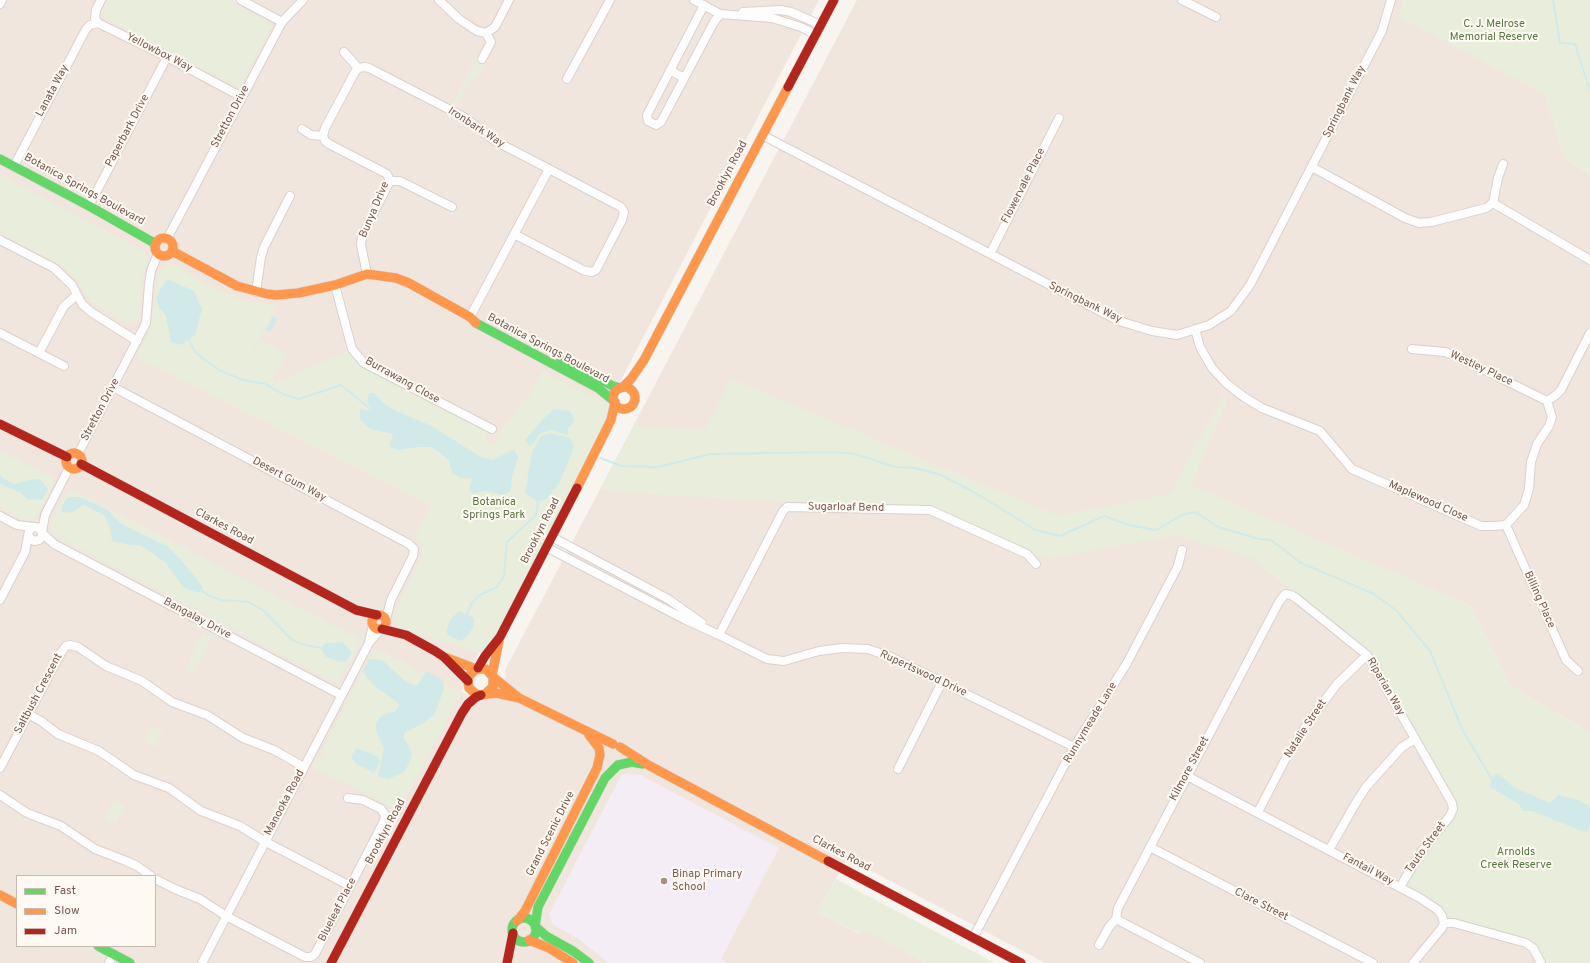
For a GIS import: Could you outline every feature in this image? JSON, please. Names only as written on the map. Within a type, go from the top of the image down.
[{"type":"street","points":[[0,4],[2,0]]},
{"type":"street","points":[[98,23],[95,18],[96,10],[101,0]]},
{"type":"street","points":[[241,0],[282,22]]},
{"type":"street","name":"Stretton Drive","points":[[167,239],[282,22],[303,0]]},
{"type":"street","points":[[439,0],[459,19],[477,31],[486,34],[491,42],[482,59]]},
{"type":"street","points":[[486,34],[494,27],[509,0]]},
{"type":"street","points":[[568,79],[610,0]]},
{"type":"street","points":[[694,0],[720,14],[772,18],[789,22],[816,35]]},
{"type":"street","name":"Brooklyn Road","points":[[622,388],[631,379],[644,360],[834,0]]},
{"type":"street","points":[[1182,0],[1216,17]]},
{"type":"street","name":"Springbank Way","points":[[762,135],[1119,321],[1152,331],[1178,335],[1209,325],[1231,311],[1250,285],[1382,31],[1391,0]]},
{"type":"street","points":[[704,5],[647,115],[648,121],[656,125],[661,122],[714,22],[720,14],[770,10],[792,12],[821,25]]},
{"type":"street","points":[[789,22],[792,12]]},
{"type":"street","name":"Yellowbox Way","points":[[98,23],[167,57],[242,97]]},
{"type":"street","name":"Lanata Way","points":[[14,166],[86,29],[90,25],[98,23]]},
{"type":"street","points":[[323,136],[328,122],[358,68],[344,52]]},
{"type":"street","name":"Paperbark Drive","points":[[89,206],[167,57]]},
{"type":"street","name":"Ironbark Way","points":[[358,68],[369,68],[464,117],[496,142],[621,207],[624,212],[622,220],[600,264],[596,270],[591,272],[583,270],[514,234]]},
{"type":"street","points":[[670,70],[684,78]]},
{"type":"street","name":"Flowervale Place","points":[[990,254],[1059,118]]},
{"type":"street","name":"Bunya Drive","points":[[302,129],[311,135],[323,136],[325,141],[329,144],[387,174],[390,181],[362,236],[361,245],[367,274]]},
{"type":"street","name":"Botanica Springs Boulevard","points":[[0,159],[89,206],[156,244]]},
{"type":"street","points":[[1312,167],[1404,218],[1419,223],[1431,222],[1486,208],[1493,203],[1498,178],[1503,164]]},
{"type":"street","points":[[470,317],[549,169]]},
{"type":"street","points":[[390,181],[400,181],[452,207]]},
{"type":"street","points":[[256,292],[261,257],[264,247],[290,196]]},
{"type":"street","points":[[1493,203],[1590,260]]},
{"type":"street","points":[[160,239],[167,239],[172,246],[172,251],[170,254],[164,256],[158,254],[155,249],[156,244],[160,239]]},
{"type":"street","points":[[0,240],[54,268],[72,285],[82,304],[91,312],[137,340]]},
{"type":"street","name":"Botanica Springs Boulevard","points":[[172,251],[237,286],[256,292],[276,295],[298,293],[335,285],[367,274],[396,278],[409,283],[470,317],[477,324],[598,388],[615,402]]},
{"type":"street","name":"Stretton Drive","points":[[78,454],[146,322],[151,271],[158,254]]},
{"type":"street","name":"Burrawang Close","points":[[335,285],[352,349],[364,363],[492,429]]},
{"type":"street","points":[[39,353],[64,306],[76,295]]},
{"type":"street","name":"Botanica Springs Boulevard","points":[[470,317],[479,319],[613,386],[622,388]]},
{"type":"street","name":"Maplewood Close","points":[[1195,329],[1200,346],[1212,368],[1227,384],[1262,408],[1320,431],[1352,469],[1481,526],[1506,525]]},
{"type":"street","points":[[0,333],[64,366]]},
{"type":"street","points":[[1506,525],[1524,505],[1528,489],[1531,462],[1537,444],[1549,426],[1552,417],[1547,400],[1561,390],[1590,333]]},
{"type":"street","name":"Westley Place","points":[[1412,349],[1445,352],[1547,400]]},
{"type":"street","name":"Brooklyn Road","points":[[635,395],[644,360]]},
{"type":"street","name":"Desert Gum Way","points":[[113,387],[409,544],[414,549],[413,556],[380,625]]},
{"type":"street","points":[[622,388],[632,390],[635,395],[635,401],[631,406],[622,408],[615,402],[614,395],[622,388]]},
{"type":"street","name":"Brooklyn Road","points":[[477,668],[500,637],[552,537],[604,436],[615,402]]},
{"type":"street","name":"Brooklyn Road","points":[[604,436],[620,415],[631,406]]},
{"type":"street","points":[[0,424],[67,456]]},
{"type":"street","points":[[67,456],[73,453],[78,454],[82,460],[81,464],[77,468],[69,468]]},
{"type":"street","points":[[67,456],[66,461],[69,468]]},
{"type":"street","name":"Clarkes Road","points":[[81,464],[356,610],[380,625],[396,626],[406,635],[444,657],[477,668]]},
{"type":"street","points":[[0,600],[25,552],[38,533],[45,515],[69,468]]},
{"type":"street","name":"Sugarloaf Bend","points":[[719,635],[783,511],[788,507],[930,510],[1027,554],[1036,564]]},
{"type":"street","points":[[0,516],[17,525],[38,533]]},
{"type":"street","points":[[17,525],[28,536],[25,552]]},
{"type":"street","name":"Billing Place","points":[[1506,525],[1566,660],[1578,671]]},
{"type":"street","name":"Bangalay Drive","points":[[28,536],[32,541],[38,533],[54,544],[341,695]]},
{"type":"street","name":"Rupertswood Drive","points":[[552,537],[668,600],[719,635]]},
{"type":"street","name":"Rupertswood Drive","points":[[546,547],[684,619],[767,659],[784,661],[819,651],[842,648],[868,649],[892,657],[1074,747]]},
{"type":"street","name":"Runnymeade Lane","points":[[974,938],[1074,747],[1127,663],[1178,566],[1182,550]]},
{"type":"street","points":[[620,585],[624,577]]},
{"type":"street","name":"Riparian Way","points":[[1285,594],[1296,598],[1367,655],[1452,803],[1453,809]]},
{"type":"street","name":"Kilmore Street","points":[[1100,946],[1116,919],[1118,908],[1187,776],[1279,602],[1285,594]]},
{"type":"street","name":"Desert Gum Way","points":[[377,615],[391,600]]},
{"type":"street","name":"Clarkes Road","points":[[356,610],[377,615]]},
{"type":"street","points":[[377,615],[372,620],[380,625]]},
{"type":"street","name":"Manooka Road","points":[[202,963],[368,643],[380,625]]},
{"type":"street","name":"Brooklyn Road","points":[[493,676],[500,637]]},
{"type":"street","name":"Saltbush Crescent","points":[[0,768],[62,651],[66,646],[74,645],[106,666],[142,681],[172,702],[207,715],[243,738],[274,750],[304,767]]},
{"type":"street","name":"Natalie Street","points":[[1258,812],[1285,760],[1307,724],[1338,684],[1367,655]]},
{"type":"street","name":"Clarkes Road","points":[[444,657],[468,682]]},
{"type":"street","points":[[477,668],[486,669],[493,676],[493,687],[483,694],[472,692],[468,682],[469,676],[477,668]]},
{"type":"street","name":"Clarkes Road","points":[[493,676],[519,698],[617,746],[650,766],[1021,963]]},
{"type":"street","name":"Brooklyn Road","points":[[462,713],[468,682]]},
{"type":"street","points":[[898,769],[942,682]]},
{"type":"street","name":"Clarkes Road","points":[[483,694],[496,693],[519,698]]},
{"type":"street","name":"Brooklyn Road","points":[[331,963],[462,713],[468,704],[476,697],[483,694]]},
{"type":"street","points":[[28,714],[58,734],[100,751],[134,775],[169,788],[201,811],[240,826],[264,841],[350,886]]},
{"type":"street","name":"Clarkes Road","points":[[585,731],[593,738],[599,748],[602,762],[605,765],[613,767],[632,762],[650,766]]},
{"type":"street","points":[[1330,850],[1366,787],[1402,747],[1415,739]]},
{"type":"street","points":[[600,755],[604,747],[617,746],[623,754],[623,758],[618,765]]},
{"type":"street","name":"Grand Scenic Drive","points":[[507,963],[512,947],[513,925],[522,915],[593,777],[600,755]]},
{"type":"street","name":"Grand Scenic Drive","points":[[507,963],[519,947],[534,935],[535,917],[542,898],[601,783],[618,765]]},
{"type":"street","name":"Fantail Way","points":[[1187,776],[1400,887],[1438,910],[1444,923]]},
{"type":"street","points":[[0,795],[15,806],[61,826],[95,849],[138,866],[150,875]]},
{"type":"street","name":"Blueleaf Place","points":[[226,916],[305,957],[311,957],[315,954],[385,818],[384,812],[377,807],[363,800],[348,798]]},
{"type":"street","name":"Tauto Street","points":[[1400,887],[1421,852],[1450,816],[1453,809]]},
{"type":"street","name":"Clare Street","points":[[1150,847],[1373,963]]},
{"type":"street","points":[[156,880],[200,899],[226,916]]},
{"type":"street","points":[[0,895],[16,903]]},
{"type":"street","points":[[517,921],[525,918],[532,921],[535,926],[546,936],[573,951],[589,963]]},
{"type":"street","points":[[1116,919],[1200,963]]},
{"type":"street","points":[[1413,963],[1442,928],[1444,923],[1454,923],[1526,943],[1532,948],[1541,963]]},
{"type":"street","points":[[513,933],[517,939],[549,948],[573,963]]},
{"type":"street","points":[[100,947],[130,963]]},
{"type":"street","points":[[109,963],[114,954]]},
{"type":"shaded area","points":[[0,0],[819,0],[477,656],[461,692],[485,700],[506,677],[505,670],[857,0],[1517,0],[1564,157],[1590,175],[1590,733],[1511,686],[1471,606],[1272,521],[1256,561],[1371,652],[1544,963],[1045,963],[847,858],[818,912],[860,934],[863,929],[926,963],[0,963]]},
{"type":"shaded area","name":"Binap Primary School","points":[[622,774],[640,775],[779,848],[721,959],[728,963],[609,963],[577,938],[552,924],[549,914]]},
{"type":"green space","points":[[108,0],[227,0],[268,22],[271,28],[239,88],[104,17],[103,10]]},
{"type":"green space","name":"C. J. Melrose Memorial Reserve","points":[[1403,0],[1590,0],[1590,175],[1564,157],[1545,94],[1399,17]]},
{"type":"green space","points":[[476,58],[486,63],[480,76],[470,82],[457,105],[453,103]]},
{"type":"green space","points":[[0,175],[145,252],[148,261],[141,282],[139,320],[126,323],[94,303],[85,294],[77,280],[66,268],[0,232]]},
{"type":"green space","name":"Botanica Springs Park","points":[[168,262],[217,290],[250,303],[277,306],[244,366],[260,340],[287,353],[272,381],[268,379],[275,383],[353,349],[363,365],[487,430],[486,442],[493,445],[504,425],[509,422],[522,400],[526,401],[542,372],[610,405],[612,415],[489,656],[398,627],[393,614],[423,555],[421,545],[415,537],[431,505],[137,357],[151,328],[158,275]]},
{"type":"green space","name":"Arnolds Creek Reserve","points":[[731,379],[1058,516],[1170,494],[1223,395],[1228,399],[1191,485],[1471,606],[1511,686],[1590,733],[1590,963],[1544,963],[1532,940],[1450,919],[1443,909],[1407,885],[1459,810],[1371,652],[1256,561],[1256,559],[1177,535],[1046,559],[931,507],[734,499],[634,493],[601,489],[634,426],[705,430]]},
{"type":"green space","points":[[0,451],[53,478],[54,482],[36,518],[26,521],[0,507]]},
{"type":"green space","points":[[72,489],[358,639],[360,643],[339,682],[335,683],[53,534],[50,525],[68,490]]},
{"type":"green space","points":[[203,632],[212,637],[193,673],[185,670]]},
{"type":"green space","points":[[378,649],[461,693],[399,811],[342,781],[341,782],[313,768],[318,757],[323,759],[325,755],[321,753],[374,650]]},
{"type":"green space","points":[[152,726],[163,731],[155,747],[144,742]]},
{"type":"green space","points":[[114,800],[124,806],[116,823],[105,817]]},
{"type":"green space","points":[[836,879],[995,963],[926,963],[863,930],[861,934],[818,912]]},
{"type":"water","points":[[167,279],[194,291],[202,309],[195,335],[181,345],[171,342],[166,316],[159,307],[156,299],[159,291]]},
{"type":"water","points":[[273,316],[278,319],[270,332],[266,330]]},
{"type":"water","points":[[369,393],[374,393],[383,403],[394,410],[432,426],[479,456],[492,460],[514,449],[518,457],[512,477],[511,491],[503,495],[484,491],[473,494],[469,488],[473,478],[461,478],[452,473],[449,460],[432,447],[418,447],[398,450],[389,447],[393,434],[370,429],[360,419],[360,409],[373,411],[367,401]]},
{"type":"water","points":[[554,409],[569,411],[574,419],[568,428],[568,435],[550,430],[539,434],[534,443],[529,446],[525,440],[543,419]]},
{"type":"water","points":[[550,433],[570,438],[574,447],[559,484],[546,499],[538,502],[525,493],[532,452],[541,436]]},
{"type":"water","points":[[0,475],[4,479],[14,484],[33,479],[41,480],[48,489],[42,500],[27,499],[21,493],[2,485],[0,483]]},
{"type":"water","points":[[68,497],[79,497],[96,504],[108,510],[121,524],[167,546],[181,560],[203,587],[199,593],[184,588],[166,563],[140,545],[130,545],[112,541],[110,528],[105,516],[84,505],[73,512],[62,513],[62,506]]},
{"type":"water","points":[[459,611],[474,618],[473,628],[466,638],[460,641],[447,634],[450,620]]},
{"type":"water","points":[[342,642],[352,652],[347,661],[340,662],[326,657],[321,648],[325,643]]},
{"type":"water","points":[[369,659],[383,661],[405,681],[416,686],[427,671],[443,680],[444,689],[434,715],[425,722],[404,733],[404,739],[412,754],[405,771],[389,779],[378,776],[384,748],[376,731],[376,723],[380,717],[394,712],[399,706],[397,702],[373,685],[363,671]]},
{"type":"water","points":[[356,749],[377,756],[380,762],[374,773],[355,763],[351,757]]},
{"type":"water","points":[[1496,773],[1504,778],[1513,787],[1550,803],[1558,795],[1578,800],[1590,807],[1590,825],[1587,833],[1532,811],[1523,811],[1519,804],[1490,787],[1491,780]]},
{"type":"waterway","points":[[1553,0],[1560,43],[1575,44],[1590,91]]},
{"type":"waterway","points":[[189,340],[194,350],[202,358],[221,371],[243,380],[265,384],[285,395],[299,399],[341,385],[373,411]]},
{"type":"waterway","points":[[600,458],[622,466],[658,467],[711,454],[834,452],[855,454],[895,467],[915,468],[941,475],[972,491],[1035,530],[1060,536],[1104,516],[1128,525],[1156,530],[1184,514],[1196,512],[1218,527],[1259,539],[1271,540],[1301,563],[1374,594],[1397,611],[1430,651],[1463,731],[1493,781]]},
{"type":"waterway","points":[[467,614],[472,603],[478,596],[497,587],[504,576],[507,542],[536,515],[538,502]]},
{"type":"waterway","points":[[201,590],[208,595],[221,600],[249,602],[264,611],[292,640],[305,645],[321,648]]},
{"type":"traffic: fast","points":[[0,159],[89,206],[156,244]]},
{"type":"traffic: fast","points":[[476,323],[598,388],[614,401]]},
{"type":"traffic: fast","points":[[561,360],[613,386],[621,388]]},
{"type":"traffic: fast","points":[[589,963],[573,951],[546,936],[535,926],[538,907],[605,778],[618,765],[632,762],[643,764]]},
{"type":"traffic: fast","points":[[524,918],[532,922],[536,930],[532,938],[524,942],[516,938],[512,930],[516,922],[524,918]]},
{"type":"traffic: fast","points":[[100,947],[130,963]]},
{"type":"traffic: slow","points":[[623,387],[631,379],[644,360],[788,87]]},
{"type":"traffic: slow","points":[[164,238],[170,241],[173,247],[170,253],[164,256],[158,253],[155,247],[158,241],[164,238]]},
{"type":"traffic: slow","points":[[172,251],[237,286],[267,294],[276,295],[298,293],[335,285],[367,274],[396,278],[409,283],[470,317],[476,323]]},
{"type":"traffic: slow","points":[[624,387],[628,388],[634,394],[635,398],[634,402],[628,408],[624,409],[620,408],[614,402],[613,398],[614,394],[620,388],[624,387]]},
{"type":"traffic: slow","points":[[577,488],[611,420],[615,402]]},
{"type":"traffic: slow","points":[[74,453],[80,455],[82,461],[80,467],[74,469],[68,467],[66,461],[68,455],[74,453]]},
{"type":"traffic: slow","points":[[376,615],[382,615],[386,619],[386,622],[386,625],[382,629],[376,629],[372,625],[372,619],[376,615]]},
{"type":"traffic: slow","points":[[492,675],[499,641]]},
{"type":"traffic: slow","points":[[447,658],[476,669]]},
{"type":"traffic: slow","points":[[485,694],[493,687],[493,677],[486,669],[476,669],[469,676],[468,681],[469,688],[476,694],[481,695],[496,693],[519,698],[613,744]]},
{"type":"traffic: slow","points":[[493,677],[519,698]]},
{"type":"traffic: slow","points":[[517,921],[525,911],[597,768],[600,755],[599,748],[589,735]]},
{"type":"traffic: slow","points":[[620,747],[650,766],[828,861]]},
{"type":"traffic: slow","points":[[0,895],[16,903]]},
{"type":"traffic: slow","points":[[529,940],[549,948],[573,963]]},
{"type":"traffic: jam","points":[[788,87],[834,0]]},
{"type":"traffic: jam","points":[[0,424],[67,457]]},
{"type":"traffic: jam","points":[[81,464],[356,610],[377,615]]},
{"type":"traffic: jam","points":[[478,668],[485,656],[500,637],[577,488]]},
{"type":"traffic: jam","points":[[382,629],[406,635],[435,651],[444,657],[468,681]]},
{"type":"traffic: jam","points":[[331,963],[462,713],[468,704],[476,697],[481,695]]},
{"type":"traffic: jam","points":[[828,861],[1021,963]]},
{"type":"traffic: jam","points":[[507,963],[513,933]]},
{"type":"place","name":"Binap Primary School","points":[[664,881]]}]
